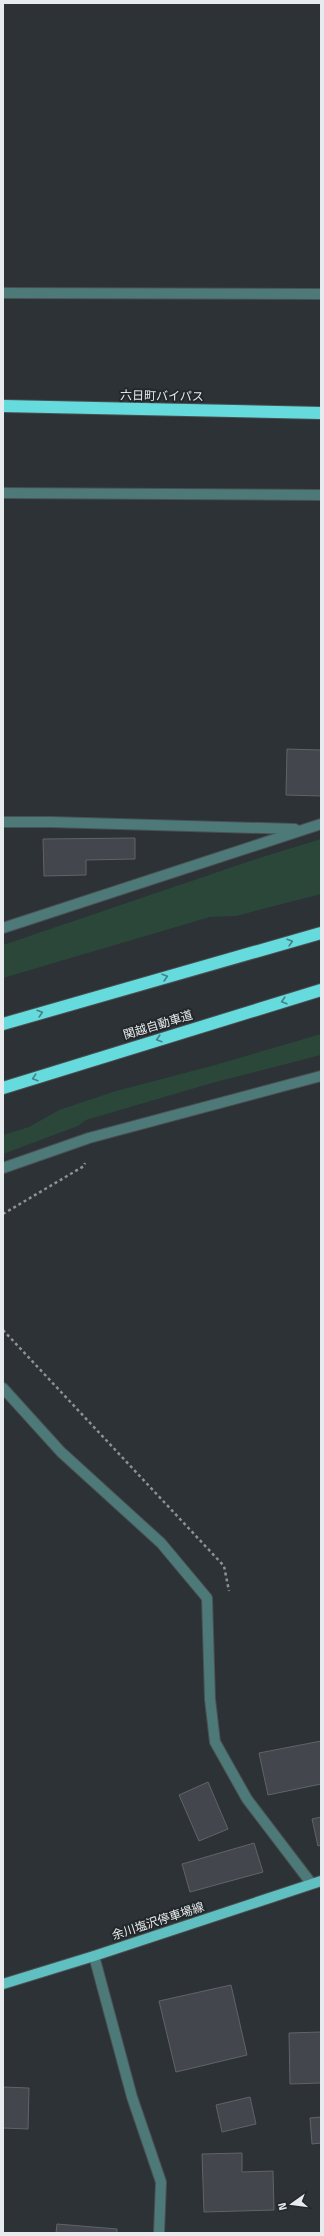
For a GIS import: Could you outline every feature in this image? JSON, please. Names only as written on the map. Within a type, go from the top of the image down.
[{"type":"highway","name":"六日町バイパス","points":[[3,406],[321,413]]},
{"type":"highway","points":[[3,1024],[321,933]]},
{"type":"highway","name":"関越自動車道","points":[[3,1088],[321,990]]},
{"type":"main road","name":"余川塩沢停車場線","points":[[3,1984],[94,1956],[316,1882]]},
{"type":"street","points":[[3,293],[321,294]]},
{"type":"street","points":[[3,493],[321,495]]},
{"type":"street","points":[[3,822],[51,822],[302,830]]},
{"type":"street","points":[[3,928],[321,824]]},
{"type":"street","points":[[3,1168],[90,1138],[321,1076]]},
{"type":"street","points":[[3,1388],[62,1452],[161,1543],[207,1598],[210,1699],[215,1742],[247,1799],[316,1882]]},
{"type":"street","points":[[94,1956],[132,2097],[161,2182],[159,2233]]},
{"type":"path","points":[[3,1214],[84,1166],[90,1138]]},
{"type":"path","points":[[3,1330],[224,1566],[230,1594],[207,1598]]},
{"type":"green space","points":[[321,839],[321,894],[236,916],[210,917],[3,978],[3,945],[259,858]]},
{"type":"green space","points":[[321,1034],[321,1055],[212,1083],[86,1120],[78,1126],[3,1154],[3,1135],[29,1127],[59,1110],[116,1091],[215,1065]]},
{"type":"building","points":[[287,749],[321,750],[321,796],[286,795]]},
{"type":"building","points":[[135,838],[135,859],[86,860],[86,875],[44,876],[43,839]]},
{"type":"building","points":[[321,1741],[321,1784],[268,1795],[259,1753]]},
{"type":"building","points":[[208,1782],[228,1829],[199,1841],[179,1795]]},
{"type":"building","points":[[321,1817],[321,1845],[318,1846],[312,1819]]},
{"type":"building","points":[[254,1843],[263,1872],[190,1892],[182,1864]]},
{"type":"building","points":[[231,1985],[247,2055],[176,2072],[159,2001]]},
{"type":"building","points":[[321,2032],[321,2083],[290,2084],[289,2033]]},
{"type":"building","points":[[3,2087],[29,2088],[28,2129],[3,2128]]},
{"type":"building","points":[[250,2097],[256,2124],[222,2132],[216,2105]]},
{"type":"building","points":[[321,2117],[321,2143],[312,2144],[310,2118]]},
{"type":"building","points":[[242,2153],[242,2172],[273,2171],[274,2210],[204,2212],[202,2154]]},
{"type":"building","points":[[57,2224],[117,2229],[117,2233],[56,2233]]}]
